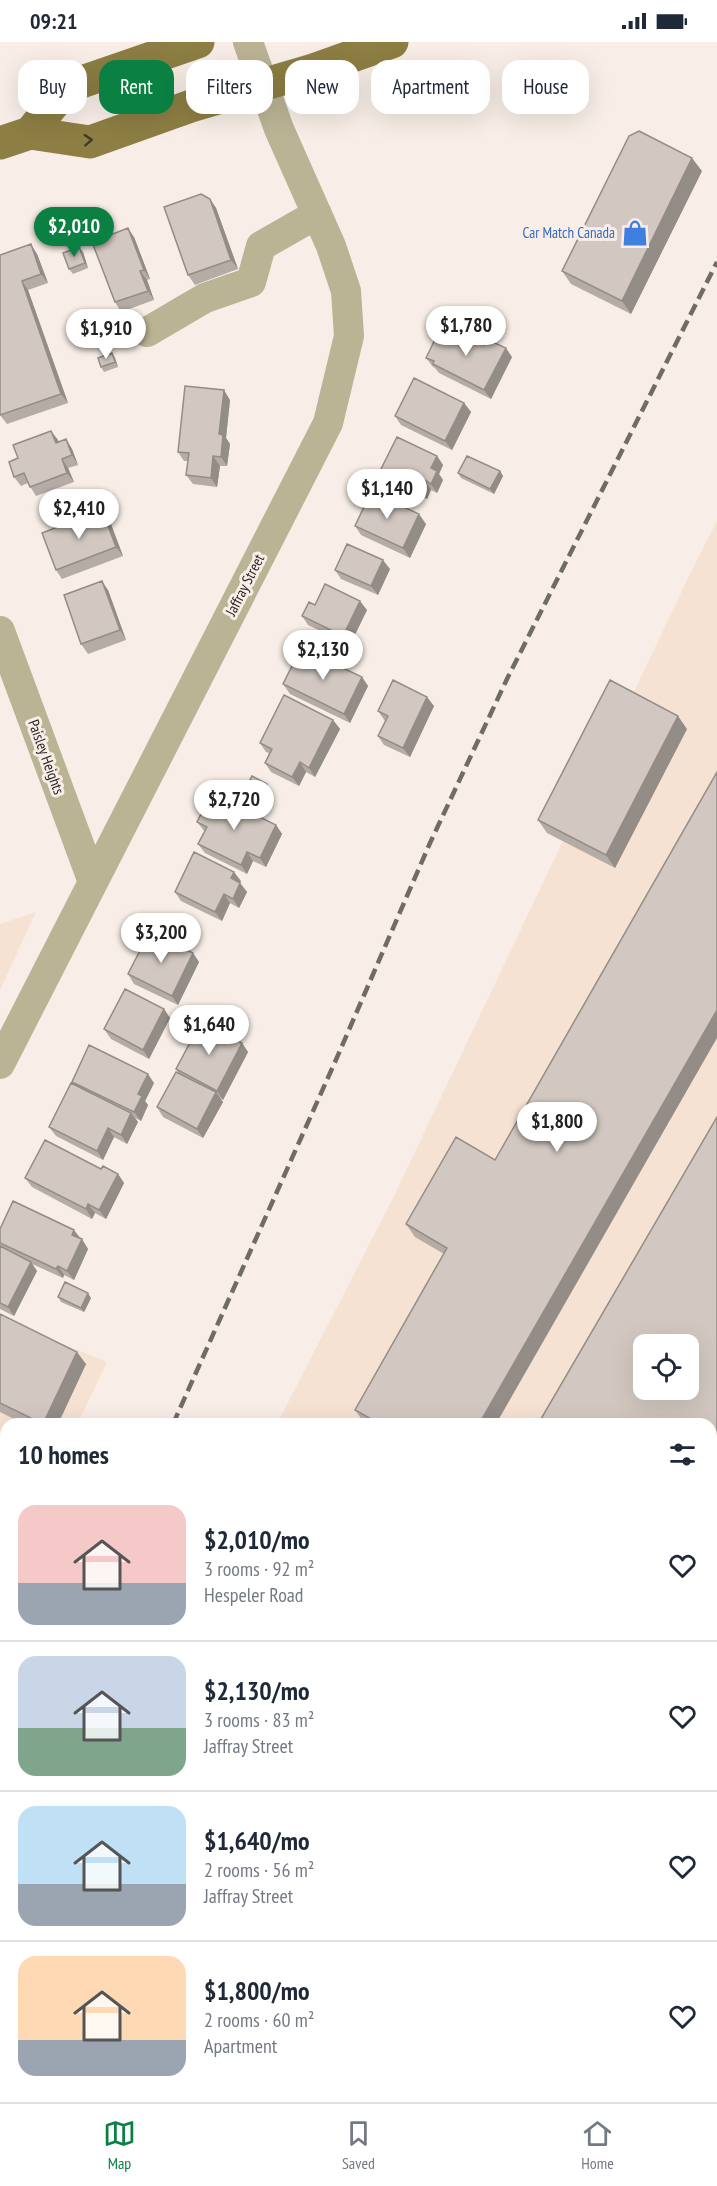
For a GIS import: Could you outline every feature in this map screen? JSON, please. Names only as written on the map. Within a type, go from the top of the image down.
[{"type":"main road","points":[[15,138],[67,87],[198,42]]},
{"type":"main road","points":[[273,81],[392,42]]},
{"type":"main road","points":[[15,138],[90,142],[186,108]]},
{"type":"street","name":"Jaffray Street","points":[[248,42],[255,60]]},
{"type":"street","name":"Jaffray Street","points":[[0,1064],[328,423],[349,336],[346,291],[331,246],[273,111]]},
{"type":"street","points":[[147,332],[205,298],[251,282],[261,246],[317,214]]},
{"type":"street","name":"Paisley Heights","points":[[0,631],[93,882]]},
{"type":"shaded area","points":[[717,521],[717,1418],[280,1418],[393,1198]]},
{"type":"shaded area","points":[[36,912],[0,990],[0,924]]},
{"type":"shaded area","points":[[0,1318],[107,1362],[80,1418],[0,1418]]},
{"type":"building","points":[[639,131],[692,158],[622,301],[562,271],[629,136]]},
{"type":"building","points":[[201,194],[210,199],[231,260],[188,275],[164,207]]},
{"type":"building","points":[[128,228],[144,270],[140,271],[148,291],[115,302],[92,242]]},
{"type":"building","points":[[31,244],[41,274],[22,281],[61,394],[0,415],[0,255]]},
{"type":"building","points":[[79,247],[85,263],[69,269],[63,253]]},
{"type":"building","points":[[441,327],[449,331],[451,328],[484,345],[486,339],[506,348],[484,390],[433,364],[434,361],[426,358]]},
{"type":"building","points":[[112,353],[115,362],[101,367],[98,358]]},
{"type":"building","points":[[414,378],[464,403],[445,441],[395,416]]},
{"type":"building","points":[[185,386],[224,390],[219,434],[223,435],[221,457],[213,456],[211,478],[186,475],[189,453],[178,452]]},
{"type":"building","points":[[51,431],[56,443],[66,439],[72,455],[62,459],[67,473],[30,487],[24,473],[14,477],[9,462],[18,458],[13,445]]},
{"type":"building","points":[[397,437],[437,456],[431,468],[437,471],[431,484],[425,480],[420,490],[380,471]]},
{"type":"building","points":[[467,456],[500,471],[490,489],[458,473]]},
{"type":"building","points":[[371,492],[419,514],[403,548],[355,526]]},
{"type":"building","points":[[102,510],[116,547],[56,570],[42,533]]},
{"type":"building","points":[[347,544],[383,560],[371,586],[335,570]]},
{"type":"building","points":[[102,581],[120,630],[81,644],[64,595]]},
{"type":"building","points":[[325,584],[360,601],[343,636],[302,616],[309,602],[315,605]]},
{"type":"building","points":[[301,648],[362,677],[344,714],[283,684]]},
{"type":"building","points":[[393,680],[427,697],[403,748],[378,736],[388,716],[378,711]]},
{"type":"building","points":[[610,680],[678,716],[606,855],[538,820]]},
{"type":"building","points":[[284,695],[333,720],[309,768],[300,762],[292,777],[265,763],[272,749],[260,743]]},
{"type":"building","points":[[717,772],[717,1010],[482,1418],[369,1418],[355,1410],[447,1248],[406,1224],[456,1137],[495,1160]]},
{"type":"building","points":[[252,776],[267,784],[259,799],[244,791]]},
{"type":"building","points":[[221,798],[276,825],[260,858],[247,852],[241,865],[198,844],[207,827],[197,822],[208,800],[218,804]]},
{"type":"building","points":[[194,852],[234,872],[231,878],[240,883],[233,899],[224,894],[215,912],[175,892]]},
{"type":"building","points":[[150,931],[193,953],[172,996],[128,974]]},
{"type":"building","points":[[125,989],[164,1009],[143,1050],[104,1029]]},
{"type":"building","points":[[201,1022],[242,1043],[217,1091],[176,1069]]},
{"type":"building","points":[[89,1045],[148,1074],[138,1094],[142,1096],[134,1112],[72,1082]]},
{"type":"building","points":[[176,1072],[216,1092],[197,1129],[157,1107]]},
{"type":"building","points":[[71,1083],[131,1113],[121,1135],[108,1128],[97,1151],[49,1127]]},
{"type":"building","points":[[717,1117],[717,1418],[541,1418]]},
{"type":"building","points":[[45,1140],[101,1169],[103,1166],[118,1174],[99,1210],[88,1204],[86,1209],[25,1178]]},
{"type":"building","points":[[13,1201],[74,1230],[72,1235],[82,1239],[67,1271],[58,1266],[56,1269],[0,1243],[0,1229]]},
{"type":"building","points":[[0,1246],[31,1262],[8,1307],[0,1303]]},
{"type":"building","points":[[65,1282],[88,1293],[81,1308],[58,1297]]},
{"type":"building","points":[[0,1314],[77,1352],[46,1418],[31,1418],[0,1403]]},
{"type":"railway","points":[[176,1418],[430,843],[507,679],[717,262]]},
{"type":"place","name":"Car Match Canada","points":[[635,233]]}]
